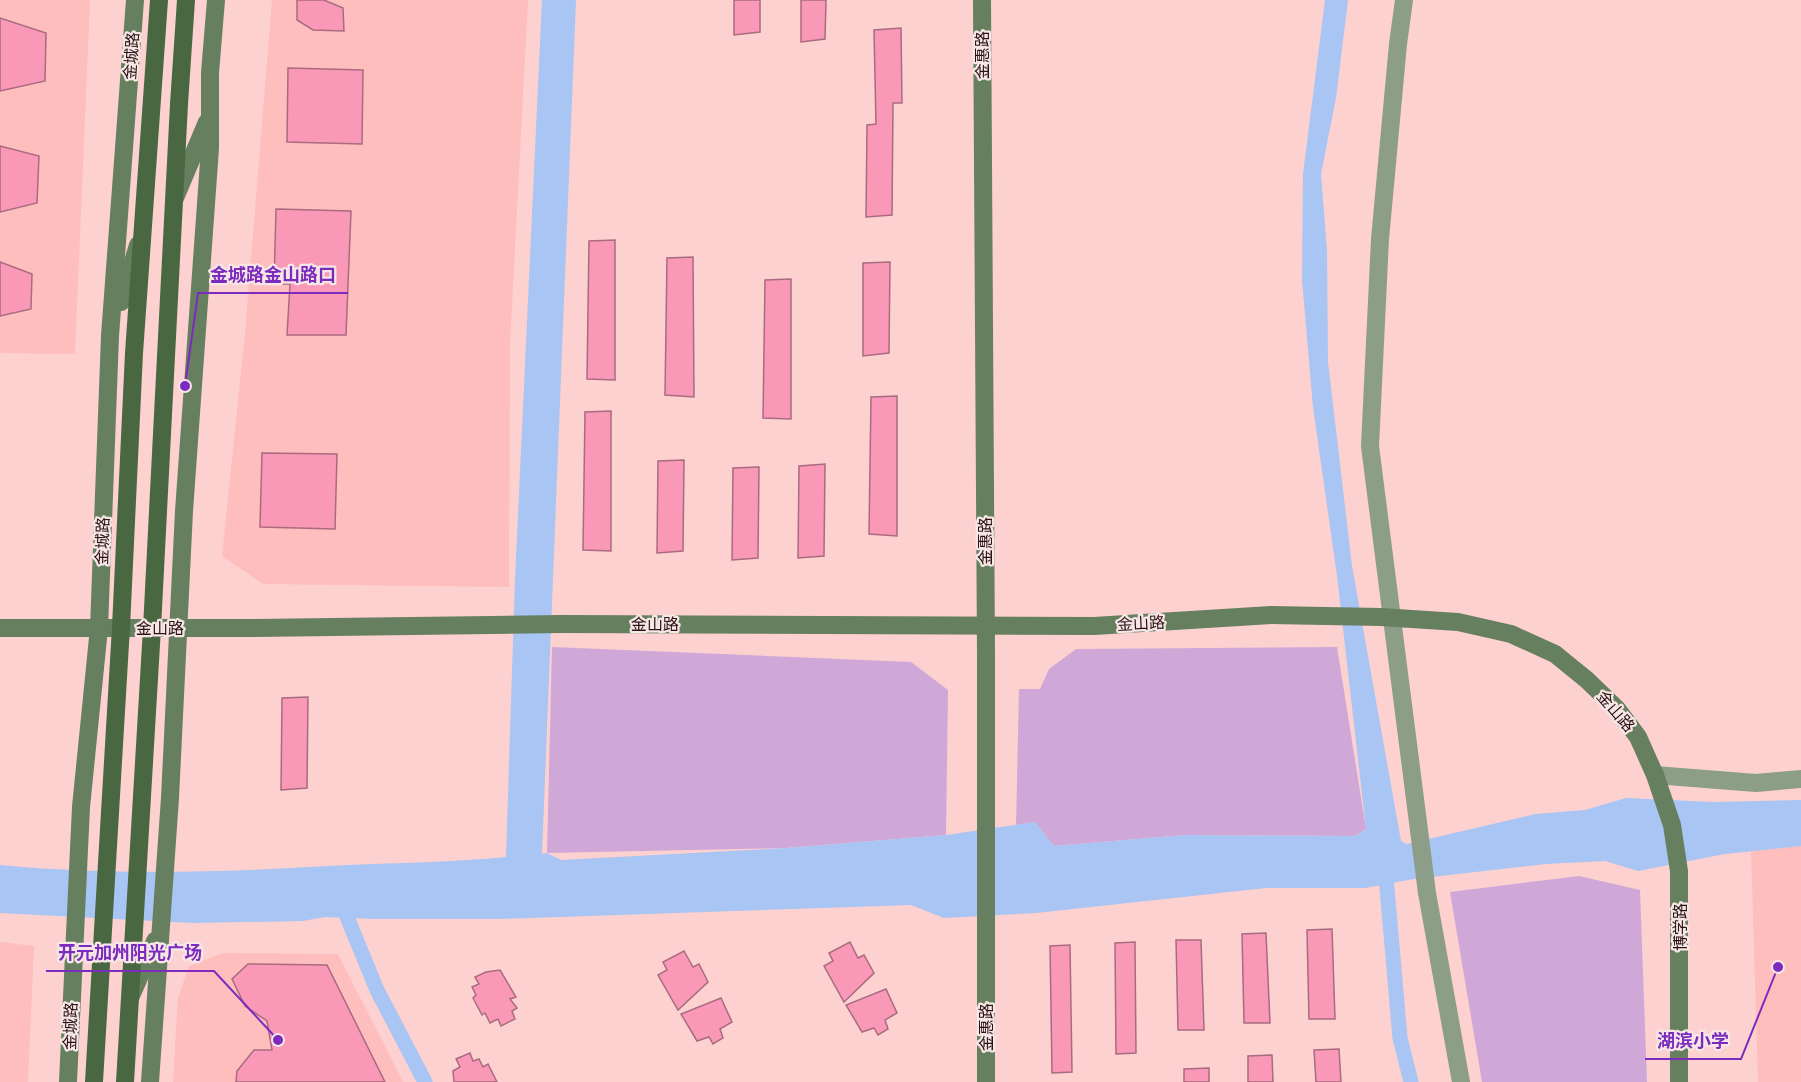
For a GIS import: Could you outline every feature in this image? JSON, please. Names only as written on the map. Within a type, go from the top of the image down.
[{"type":"main road","name":"金城路","points":[[68,1082],[81,807],[99,628],[110,336],[135,0]]},
{"type":"main road","name":"金城路","points":[[94,1082],[105,927],[134,353],[159,0]]},
{"type":"main road","points":[[125,1082],[186,0]]},
{"type":"main road","points":[[150,1082],[165,866],[185,500],[210,148],[210,73],[216,0]]},
{"type":"main road","name":"金惠路","points":[[982,0],[986,1082]]},
{"type":"main road","points":[[174,200],[210,115]]},
{"type":"main road","points":[[110,336],[143,226]]},
{"type":"main road","name":"金山路","points":[[0,628],[561,624],[1094,626],[1271,615],[1330,618],[1386,617],[1458,622],[1511,634],[1555,654],[1617,709],[1638,737],[1657,781]]},
{"type":"main road","name":"博学路","points":[[1657,781],[1672,825],[1680,871],[1679,1082]]},
{"type":"main road","points":[[130,997],[160,928]]},
{"type":"street","points":[[1404,0],[1380,239],[1370,446],[1386,617],[1418,816],[1427,893],[1461,1082]]},
{"type":"street","points":[[1657,781],[1756,783],[1801,779]]},
{"type":"shaded area","points":[[0,0],[90,0],[75,354],[0,353]]},
{"type":"shaded area","points":[[272,0],[528,0],[510,344],[509,587],[263,584],[222,556],[245,333]]},
{"type":"shaded area","points":[[552,647],[911,662],[948,690],[946,835],[786,848],[547,853]]},
{"type":"shaded area","points":[[1337,647],[1366,829],[1355,836],[1185,835],[1054,846],[1035,822],[1016,825],[1019,689],[1040,689],[1049,669],[1076,649]]},
{"type":"shaded area","points":[[1801,846],[1801,1082],[1758,1082],[1751,851]]},
{"type":"shaded area","points":[[1579,876],[1640,890],[1647,1082],[1482,1082],[1450,892]]},
{"type":"shaded area","points":[[0,942],[34,946],[28,1082],[0,1082]]},
{"type":"shaded area","points":[[223,953],[338,954],[403,1082],[173,1082],[178,998],[189,966]]},
{"type":"water","points":[[542,0],[576,0],[542,854],[547,853],[561,860],[786,848],[946,835],[1035,822],[1054,846],[1185,835],[1355,836],[1366,829],[1337,576],[1313,407],[1302,280],[1303,174],[1325,0],[1348,0],[1336,98],[1321,174],[1327,251],[1328,362],[1352,566],[1401,841],[1407,844],[1536,814],[1585,810],[1626,798],[1713,802],[1801,800],[1801,846],[1725,854],[1638,871],[1605,861],[1546,864],[1414,879],[1365,888],[1266,888],[1036,913],[944,918],[911,905],[497,919],[325,917],[303,921],[193,923],[0,913],[0,865],[87,871],[174,872],[260,870],[506,857],[515,579]]},
{"type":"building","points":[[297,0],[324,0],[343,8],[344,31],[313,30],[297,20]]},
{"type":"building","points":[[734,0],[760,0],[760,32],[734,35]]},
{"type":"building","points":[[801,0],[826,0],[825,39],[801,42]]},
{"type":"building","points":[[0,18],[46,33],[45,81],[0,91]]},
{"type":"building","points":[[901,28],[902,103],[893,103],[892,215],[866,217],[867,125],[876,124],[874,30]]},
{"type":"building","points":[[288,68],[363,70],[362,144],[287,142]]},
{"type":"building","points":[[0,146],[39,156],[37,203],[0,212]]},
{"type":"building","points":[[276,209],[351,211],[346,335],[287,335],[290,284],[274,284]]},
{"type":"building","points":[[615,240],[615,380],[587,379],[589,241]]},
{"type":"building","points":[[693,257],[694,397],[665,395],[667,258]]},
{"type":"building","points":[[0,262],[32,274],[31,309],[0,316]]},
{"type":"building","points":[[890,262],[889,353],[863,356],[863,263]]},
{"type":"building","points":[[791,279],[791,419],[763,418],[765,280]]},
{"type":"building","points":[[897,396],[897,536],[869,534],[871,397]]},
{"type":"building","points":[[611,411],[611,551],[583,550],[585,412]]},
{"type":"building","points":[[262,453],[337,454],[335,529],[260,527]]},
{"type":"building","points":[[684,460],[683,551],[657,553],[658,461]]},
{"type":"building","points":[[825,464],[824,556],[798,558],[799,466]]},
{"type":"building","points":[[759,467],[758,558],[732,560],[733,468]]},
{"type":"building","points":[[308,697],[307,788],[281,790],[282,698]]},
{"type":"building","points":[[1332,929],[1335,1019],[1309,1019],[1307,930]]},
{"type":"building","points":[[1266,933],[1270,1023],[1244,1023],[1242,934]]},
{"type":"building","points":[[1176,940],[1201,940],[1204,1030],[1178,1030]]},
{"type":"building","points":[[850,942],[858,958],[864,955],[874,973],[844,1002],[824,966],[833,961],[829,953]]},
{"type":"building","points":[[1135,942],[1136,1053],[1116,1054],[1115,943]]},
{"type":"building","points":[[1070,945],[1072,1072],[1052,1073],[1050,946]]},
{"type":"building","points":[[684,951],[693,967],[699,964],[708,982],[678,1010],[658,975],[667,970],[663,962]]},
{"type":"building","points":[[248,964],[327,965],[385,1082],[236,1082],[237,1071],[254,1050],[272,1050],[267,1021],[245,1006],[232,979]]},
{"type":"building","points":[[500,970],[516,997],[510,999],[517,1008],[512,1011],[515,1019],[501,1026],[498,1019],[490,1023],[485,1013],[482,1015],[473,998],[476,995],[472,987],[479,984],[475,977],[486,972]]},
{"type":"building","points":[[886,989],[897,1013],[885,1020],[888,1029],[878,1035],[874,1028],[862,1032],[846,1005]]},
{"type":"building","points":[[721,998],[732,1022],[720,1029],[723,1038],[713,1044],[709,1037],[697,1041],[681,1014]]},
{"type":"building","points":[[1339,1049],[1341,1082],[1316,1082],[1314,1050]]},
{"type":"building","points":[[470,1053],[473,1061],[479,1059],[483,1067],[488,1064],[497,1082],[454,1082],[453,1071],[460,1067],[456,1059]]},
{"type":"building","points":[[1272,1055],[1273,1082],[1248,1082],[1248,1056]]},
{"type":"building","points":[[1209,1068],[1209,1082],[1184,1082],[1184,1069]]},
{"type":"waterway","points":[[1385,865],[1400,1038],[1411,1082]]},
{"type":"waterway","points":[[340,900],[377,990],[425,1082]]},
{"type":"place","name":"金城路金山路口","points":[[185,386]]},
{"type":"place","name":"湖滨小学","points":[[1778,967]]},
{"type":"place","name":"开元加州阳光广场","points":[[278,1040]]}]
